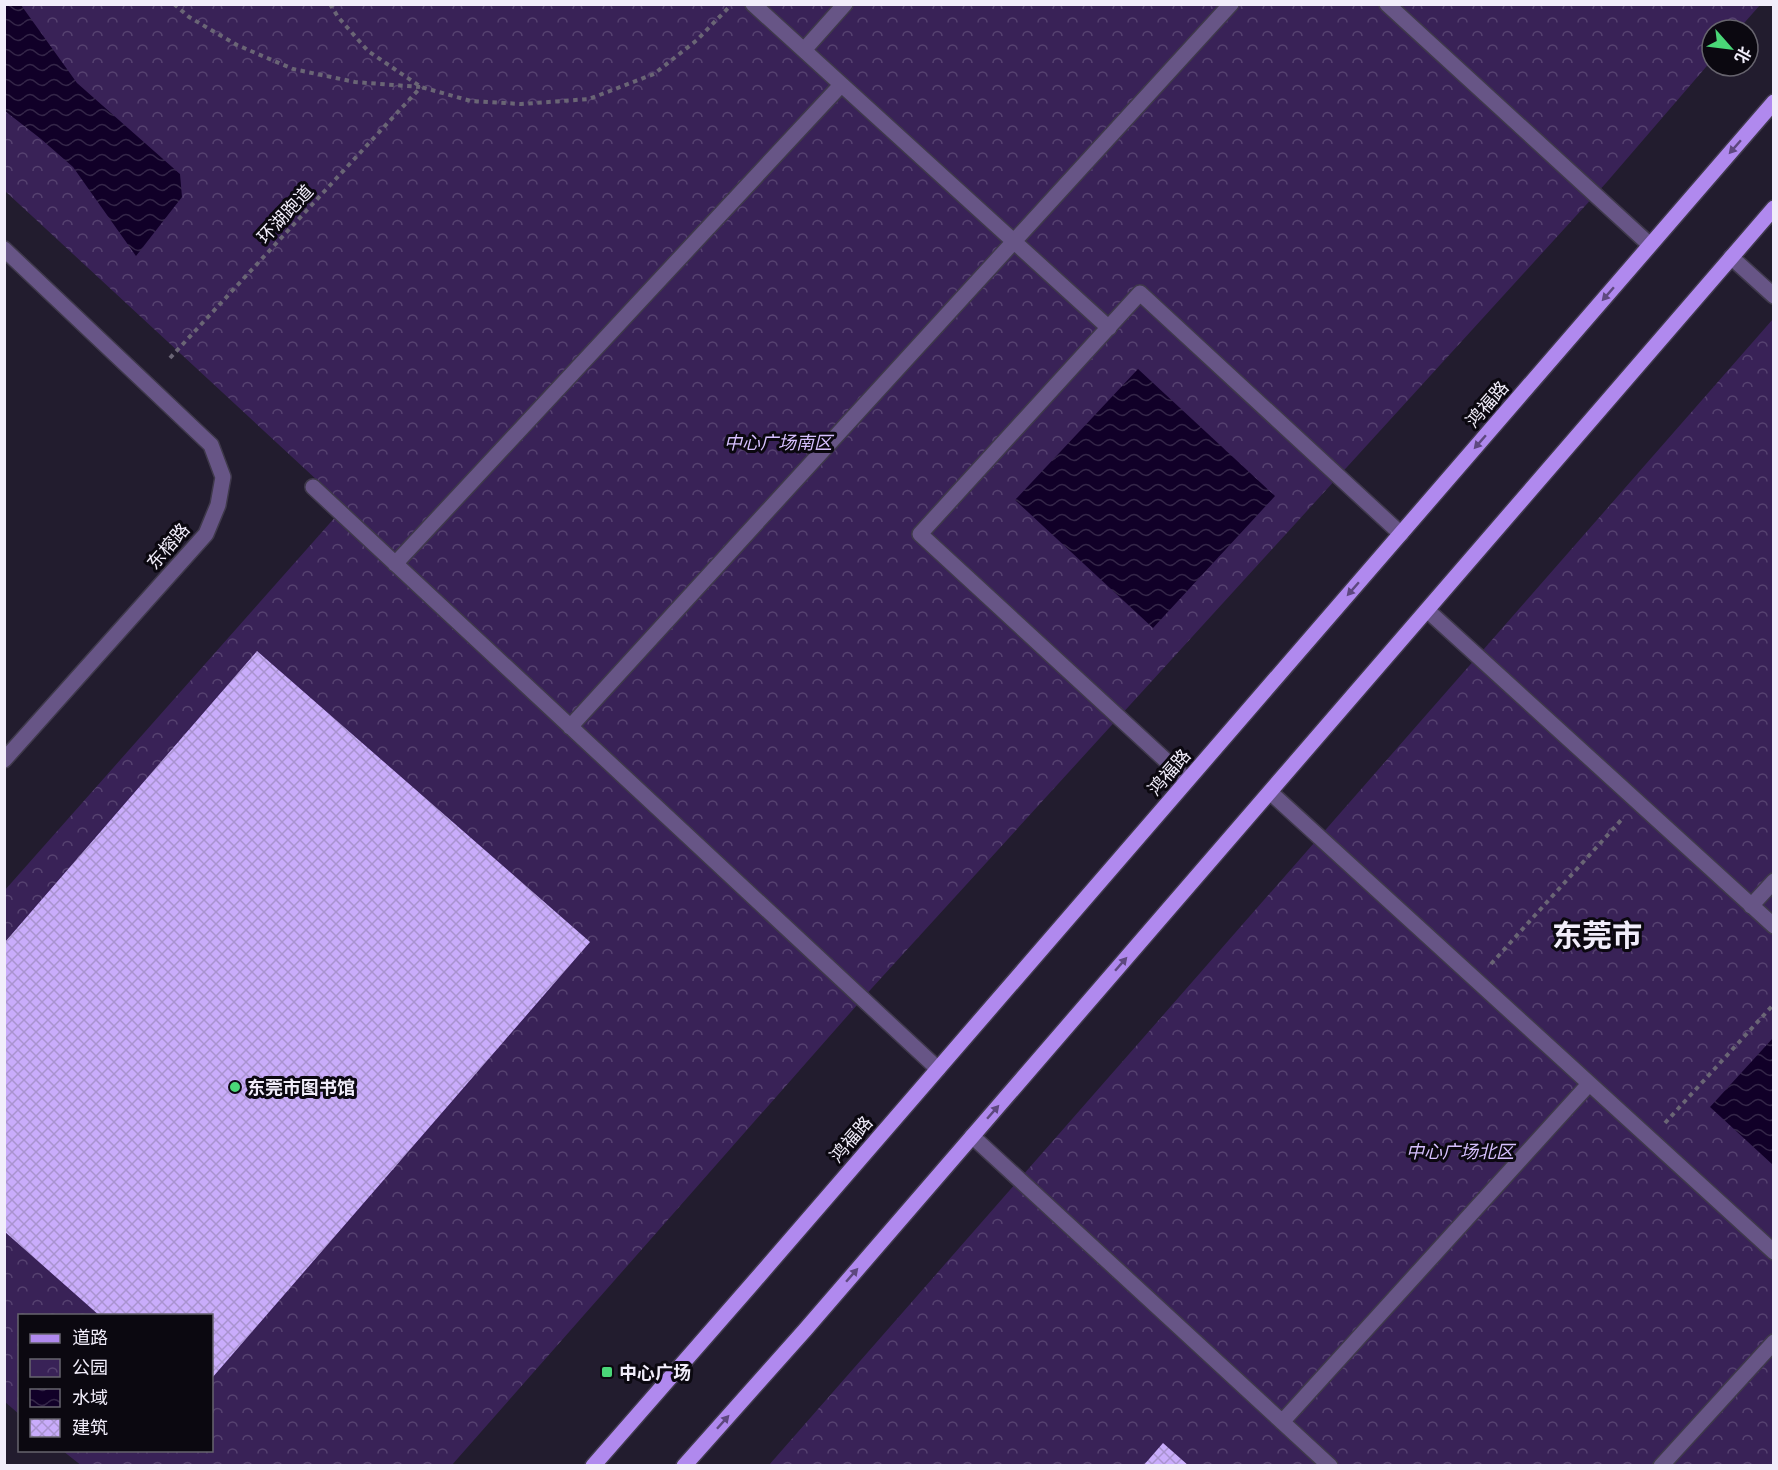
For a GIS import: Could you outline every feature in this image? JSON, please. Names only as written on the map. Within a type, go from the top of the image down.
[{"type":"main road","name":"鸿福路","points":[[593,1466],[1773,102]]},
{"type":"main road","points":[[684,1466],[805,1330],[1773,208]]},
{"type":"street","points":[[753,4],[1109,328]]},
{"type":"street","points":[[804,51],[845,4]]},
{"type":"street","points":[[570,727],[1231,4]]},
{"type":"street","points":[[1387,4],[1650,245]]},
{"type":"street","points":[[395,564],[841,85]]},
{"type":"street","name":"东榕路","points":[[4,249],[211,445],[223,477],[218,505],[206,534],[4,760]]},
{"type":"street","points":[[1731,257],[1773,296]]},
{"type":"street","points":[[1187,780],[921,534],[1140,293],[1401,534]]},
{"type":"street","points":[[313,488],[938,1069]]},
{"type":"street","points":[[1426,610],[1773,926]]},
{"type":"street","points":[[1270,792],[1773,1252]]},
{"type":"street","points":[[1751,906],[1773,881]]},
{"type":"street","points":[[1282,1422],[1589,1084]]},
{"type":"street","points":[[972,1136],[1330,1466]]},
{"type":"street","points":[[1661,1466],[1773,1342]]},
{"type":"path","points":[[174,4],[189,17],[237,45],[293,69],[355,82],[421,87],[471,101],[521,104],[589,99],[654,74],[698,40],[731,4]]},
{"type":"path","points":[[330,4],[338,17],[368,51],[421,87]]},
{"type":"path","name":"环湖跑道","points":[[170,358],[421,87]]},
{"type":"path","points":[[1476,980],[1637,802]]},
{"type":"path","points":[[1650,1140],[1773,1004]]},
{"type":"green space","name":"中心广场南区","points":[[4,5],[1760,5],[1749,18],[1700,18],[1700,74],[1606,183],[872,988],[451,1466],[82,1466],[64,1452],[213,1452],[213,1314],[18,1314],[18,1413],[5,1402],[5,890],[345,506],[5,191]]},
{"type":"green space","name":"中心广场北区","points":[[1773,319],[1773,1465],[769,1465]]},
{"type":"water","points":[[4,5],[21,5],[77,83],[180,174],[182,197],[136,256],[73,167],[5,111]]},
{"type":"water","points":[[1138,369],[1275,496],[1153,628],[1015,500]]},
{"type":"water","points":[[1773,1038],[1773,1165],[1710,1107]]},
{"type":"building","name":"东莞市图书馆","points":[[257,651],[590,942],[213,1377],[213,1314],[98,1314],[5,1232],[5,942]]},
{"type":"building","points":[[1163,1443],[1189,1466],[1143,1466]]},
{"type":"place","name":"东莞市图书馆","points":[[235,1087]]},
{"type":"place","name":"中心广场","points":[[607,1372]]},
{"type":"district","name":"东莞市","points":[[1597,935]]}]
